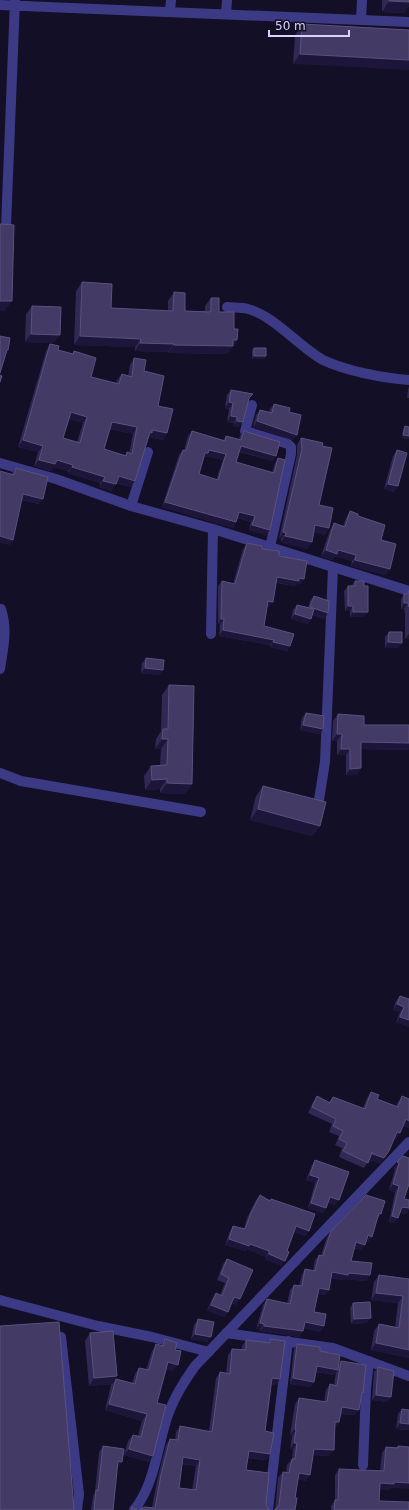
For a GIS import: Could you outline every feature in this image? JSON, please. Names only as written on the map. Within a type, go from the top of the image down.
[{"type":"street","points":[[170,11],[171,0]]},
{"type":"street","points":[[226,14],[227,0]]},
{"type":"street","points":[[361,20],[362,0]]},
{"type":"street","points":[[6,227],[15,3]]},
{"type":"street","points":[[0,5],[15,3],[409,22]]},
{"type":"street","points":[[226,307],[248,309],[262,315],[323,360],[352,370],[392,379],[409,380]]},
{"type":"street","points":[[252,405],[245,431],[288,444],[291,447],[291,454],[270,547]]},
{"type":"street","points":[[130,506],[148,452]]},
{"type":"street","points":[[0,463],[56,479],[130,506],[214,529],[409,591]]},
{"type":"street","points":[[211,634],[214,529]]},
{"type":"street","points":[[318,806],[325,762],[333,568]]},
{"type":"street","points":[[0,609],[2,609],[4,618],[5,632],[0,669]]},
{"type":"street","points":[[0,773],[21,780],[201,812]]},
{"type":"street","points":[[134,1510],[141,1501],[150,1482],[169,1412],[195,1366],[371,1180],[409,1142]]},
{"type":"street","points":[[0,1300],[98,1326],[152,1337],[209,1352]]},
{"type":"street","points":[[226,1333],[333,1348],[409,1376]]},
{"type":"street","points":[[62,1338],[78,1494],[77,1510]]},
{"type":"street","points":[[268,1510],[288,1341]]},
{"type":"street","points":[[363,1465],[366,1389],[369,1361]]},
{"type":"building","points":[[409,0],[409,2],[389,1]]},
{"type":"building","points":[[302,24],[409,30],[409,60],[300,54]]},
{"type":"building","points":[[0,224],[14,225],[12,301],[0,301]]},
{"type":"building","points":[[82,282],[112,284],[111,308],[173,311],[174,292],[185,293],[185,311],[209,312],[211,311],[211,298],[219,298],[219,312],[234,312],[234,329],[238,329],[237,340],[233,340],[233,346],[174,345],[140,343],[141,339],[80,336]]},
{"type":"building","points":[[32,306],[61,307],[60,335],[31,334]]},
{"type":"building","points":[[0,336],[10,338],[8,350],[0,373]]},
{"type":"building","points":[[50,344],[59,346],[58,350],[73,354],[74,351],[96,358],[91,377],[119,384],[122,374],[132,377],[134,358],[146,360],[144,371],[164,376],[158,406],[173,409],[167,433],[152,430],[152,433],[150,432],[135,481],[119,476],[116,484],[103,481],[105,477],[72,467],[73,465],[57,460],[55,464],[39,460],[43,446],[23,440]],"holes":[[[71,412],[87,417],[80,443],[63,438]],[[112,422],[137,427],[132,454],[127,452],[126,456],[104,449]]]},
{"type":"building","points":[[254,348],[266,348],[266,356],[254,356]]},
{"type":"building","points":[[231,390],[253,394],[249,398],[243,422],[237,421],[237,417],[231,416],[233,403],[229,402]]},
{"type":"building","points":[[274,404],[290,408],[289,412],[301,415],[297,435],[257,421],[260,410],[272,413]]},
{"type":"building","points":[[405,426],[409,427],[409,436],[403,435]]},
{"type":"building","points":[[244,430],[280,442],[276,456],[241,446],[236,462],[274,473],[278,458],[285,460],[270,530],[252,525],[255,516],[239,512],[236,522],[165,502],[183,450],[186,451],[192,431],[225,441],[226,436],[241,440]],"holes":[[[209,450],[226,454],[218,480],[199,474],[205,453],[208,453]]]},
{"type":"building","points":[[301,438],[323,443],[322,446],[332,448],[319,505],[333,508],[329,528],[315,525],[312,542],[285,536],[286,533],[283,532],[302,449]]},
{"type":"building","points":[[397,450],[407,453],[398,486],[388,484]]},
{"type":"building","points":[[16,468],[48,477],[43,499],[23,494],[13,540],[0,536],[0,471],[14,475]]},
{"type":"building","points":[[350,511],[358,514],[358,516],[385,525],[381,540],[396,544],[390,569],[355,560],[356,555],[338,550],[337,554],[326,550],[334,523],[345,527]]},
{"type":"building","points":[[247,543],[262,546],[262,549],[279,551],[279,556],[307,561],[304,579],[299,578],[299,581],[277,577],[273,602],[268,601],[264,626],[294,634],[290,646],[273,642],[274,640],[223,630],[224,619],[221,619],[222,581],[235,584]]},
{"type":"building","points":[[355,581],[364,581],[364,586],[368,586],[368,612],[353,612],[353,606],[348,606],[348,586],[355,586]]},
{"type":"building","points":[[408,591],[409,607],[408,603],[404,603],[404,594],[408,594]]},
{"type":"building","points":[[314,596],[329,601],[328,613],[310,607]]},
{"type":"building","points":[[297,605],[314,609],[311,619],[295,614]]},
{"type":"building","points":[[389,632],[402,632],[402,643],[388,642]]},
{"type":"building","points":[[146,658],[164,660],[163,670],[145,668]]},
{"type":"building","points":[[169,685],[194,686],[192,784],[167,783],[167,779],[152,780],[151,766],[167,765],[168,739],[162,739],[163,729],[168,729]]},
{"type":"building","points":[[306,713],[324,716],[323,729],[303,725]]},
{"type":"building","points":[[338,714],[364,716],[364,725],[409,725],[409,743],[361,742],[361,768],[350,769],[350,749],[341,749],[342,734],[337,734]]},
{"type":"building","points":[[263,786],[326,802],[320,826],[258,809]]},
{"type":"building","points":[[400,996],[409,999],[409,1020],[400,1017],[404,1007],[397,1004]]},
{"type":"building","points":[[371,1092],[379,1095],[377,1099],[398,1107],[402,1096],[409,1099],[409,1121],[406,1119],[400,1133],[397,1132],[389,1151],[384,1158],[373,1154],[372,1152],[368,1163],[343,1151],[347,1143],[339,1139],[343,1131],[333,1126],[336,1119],[312,1107],[317,1096],[330,1103],[333,1097],[365,1109]]},
{"type":"building","points":[[403,1156],[409,1158],[409,1184],[404,1199],[409,1200],[409,1208],[402,1207],[398,1218],[392,1216],[399,1186],[393,1184],[399,1163],[397,1162]]},
{"type":"building","points":[[315,1160],[349,1172],[339,1200],[330,1197],[326,1208],[311,1203],[319,1178],[310,1175]]},
{"type":"building","points":[[260,1195],[270,1201],[271,1199],[315,1214],[309,1231],[296,1226],[285,1261],[269,1254],[269,1251],[250,1244],[249,1246],[229,1239],[233,1226],[245,1229]]},
{"type":"building","points":[[366,1195],[385,1201],[381,1214],[379,1213],[372,1237],[368,1235],[365,1245],[356,1242],[351,1261],[372,1263],[370,1275],[349,1273],[348,1275],[332,1272],[329,1290],[319,1288],[314,1312],[326,1314],[324,1326],[305,1322],[303,1331],[264,1326],[264,1324],[260,1323],[267,1299],[290,1304],[294,1285],[302,1286],[305,1269],[315,1271],[319,1255],[323,1256],[331,1231]]},
{"type":"building","points":[[227,1259],[253,1270],[240,1299],[234,1297],[228,1312],[211,1305],[216,1293],[222,1296],[229,1278],[221,1274]]},
{"type":"building","points":[[379,1275],[409,1279],[409,1350],[376,1343],[379,1324],[399,1328],[403,1296],[376,1293]]},
{"type":"building","points":[[370,1302],[371,1318],[354,1319],[353,1303]]},
{"type":"building","points":[[198,1319],[214,1322],[211,1337],[195,1334]]},
{"type":"building","points":[[59,1322],[74,1510],[0,1510],[0,1326]]},
{"type":"building","points":[[113,1331],[117,1376],[94,1378],[90,1333]]},
{"type":"building","points":[[165,1339],[177,1343],[175,1350],[181,1351],[178,1365],[168,1362],[157,1403],[166,1405],[153,1456],[129,1449],[133,1435],[141,1437],[147,1414],[109,1404],[116,1379],[135,1384],[139,1368],[149,1370],[156,1344],[163,1346]]},
{"type":"building","points":[[270,1339],[285,1341],[280,1379],[272,1378],[265,1431],[274,1433],[270,1454],[249,1451],[246,1470],[269,1473],[266,1504],[270,1510],[139,1510],[144,1507],[155,1508],[170,1439],[178,1440],[180,1426],[212,1432],[220,1372],[230,1374],[232,1349],[246,1350],[246,1340],[270,1343]],"holes":[[[183,1457],[200,1460],[196,1490],[179,1488]]]},
{"type":"building","points":[[297,1344],[320,1347],[320,1351],[340,1355],[338,1370],[317,1366],[314,1382],[293,1378]]},
{"type":"building","points":[[341,1361],[366,1365],[363,1393],[362,1392],[359,1410],[342,1407],[339,1422],[335,1422],[334,1450],[314,1449],[310,1475],[299,1473],[295,1498],[297,1498],[295,1510],[275,1510],[279,1505],[283,1472],[289,1473],[292,1459],[295,1459],[297,1443],[294,1443],[299,1398],[327,1402],[330,1384],[337,1386]]},
{"type":"building","points":[[378,1367],[394,1371],[391,1397],[376,1395]]},
{"type":"building","points":[[402,1409],[409,1410],[409,1424],[400,1423]]},
{"type":"building","points":[[103,1446],[124,1449],[122,1462],[118,1461],[113,1510],[94,1510],[96,1490],[98,1491]]},
{"type":"building","points":[[398,1446],[409,1447],[409,1483],[380,1483],[379,1501],[409,1502],[409,1510],[334,1510],[335,1500],[338,1500],[339,1469],[384,1471],[386,1447],[398,1448]]}]
